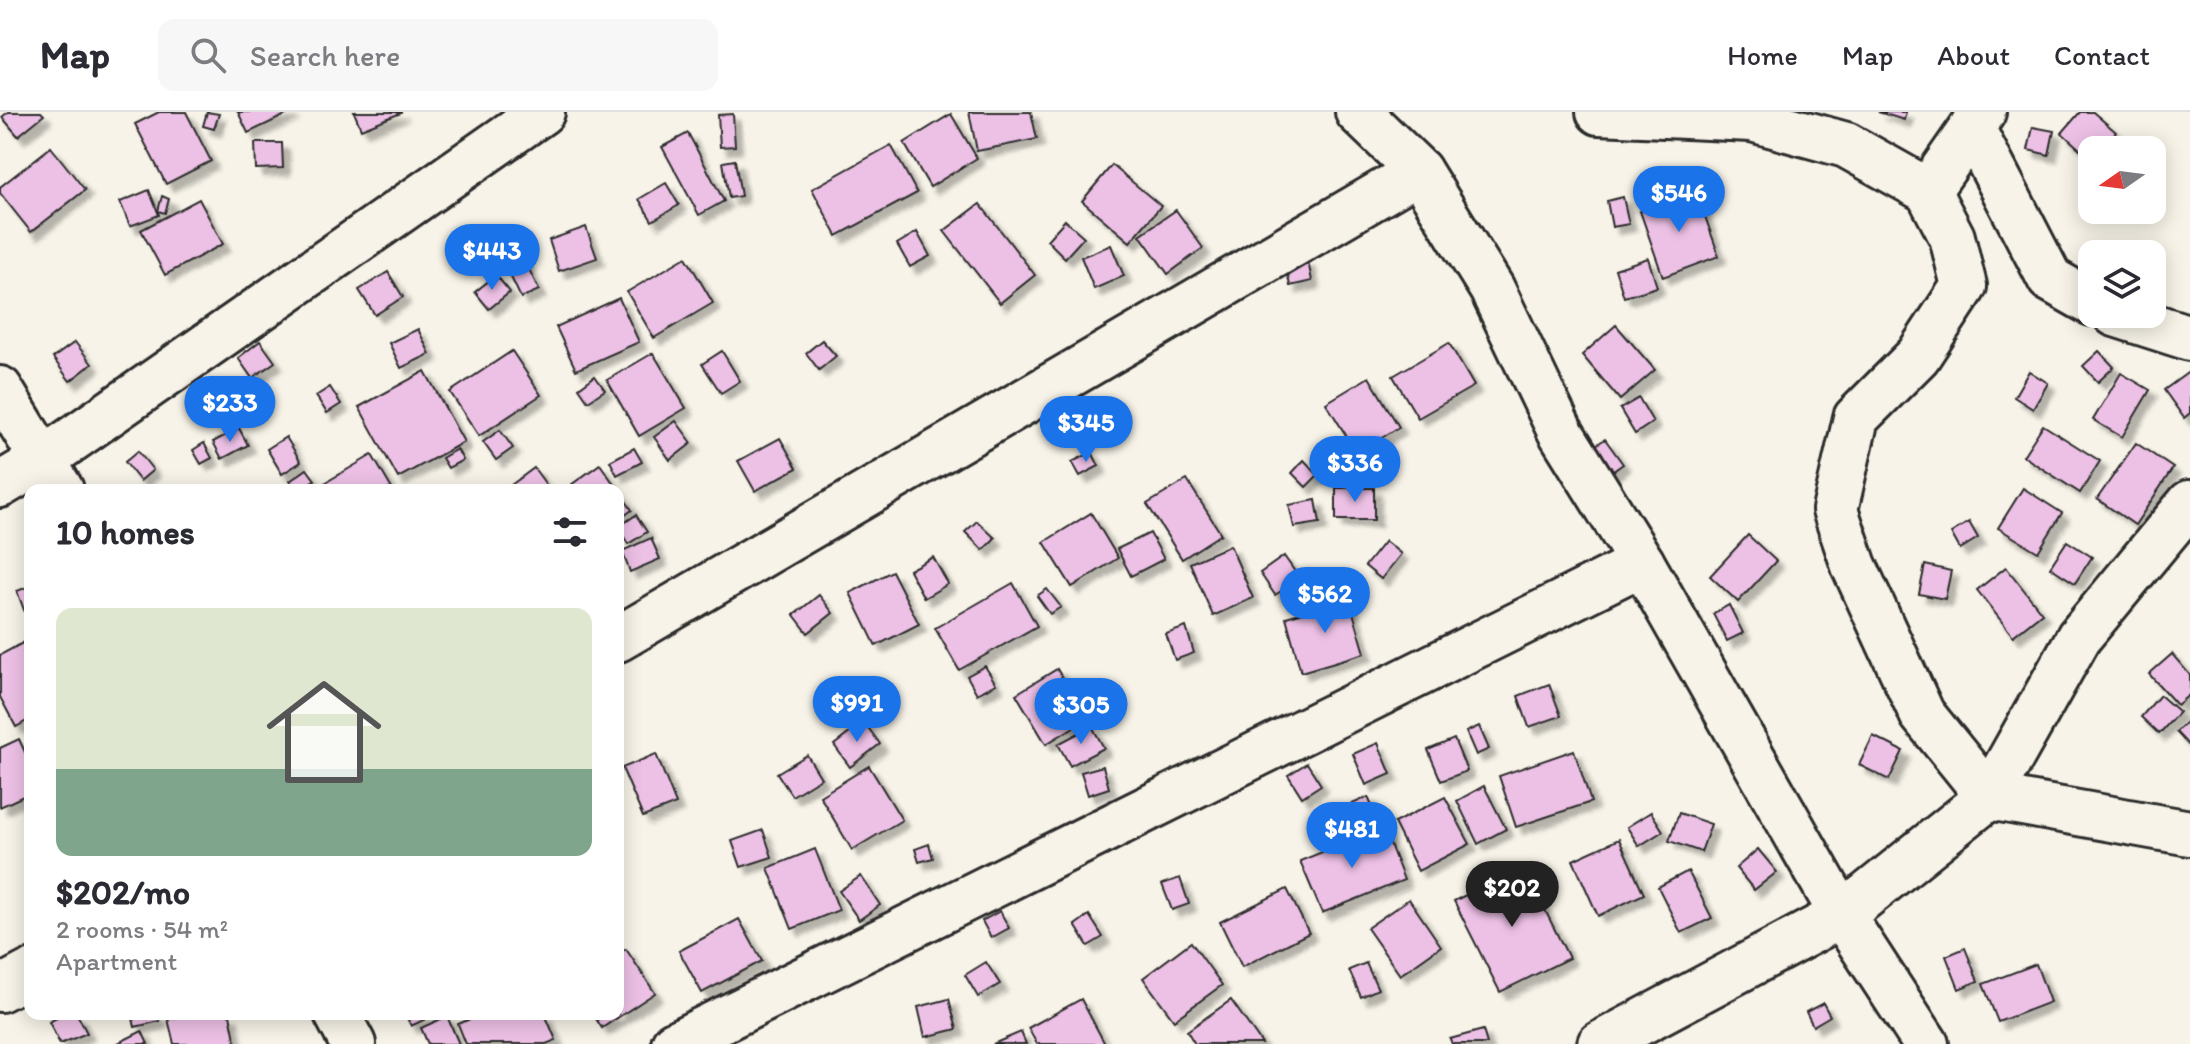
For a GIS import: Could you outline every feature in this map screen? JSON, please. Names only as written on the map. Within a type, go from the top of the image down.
[{"type":"street","points":[[0,485],[52,474],[542,112]]},
{"type":"street","points":[[1358,112],[1419,171],[1492,289],[1560,431],[1642,563],[1842,915],[1926,1044]]},
{"type":"street","points":[[1599,112],[1752,119],[1846,145],[1928,191],[1952,237],[1964,286],[1918,356],[1856,418],[1835,510],[1854,566],[1922,714],[1989,797],[2190,833]]},
{"type":"street","points":[[1928,191],[1977,120]]},
{"type":"street","points":[[1977,120],[2050,279],[2078,295]]},
{"type":"street","points":[[624,635],[1419,171]]},
{"type":"street","points":[[2159,328],[2190,338]]},
{"type":"street","points":[[0,389],[52,474]]},
{"type":"street","points":[[1600,1044],[1842,915],[1989,797],[2079,637],[2190,503]]},
{"type":"street","points":[[674,1044],[1642,563]]},
{"type":"street","points":[[0,989],[24,976]]},
{"type":"street","points":[[340,1020],[353,1044]]},
{"type":"building","points":[[8,112],[41,112],[44,115],[18,136],[2,117]]},
{"type":"building","points":[[159,112],[186,112],[211,161],[166,184],[135,124]]},
{"type":"building","points":[[207,112],[219,114],[214,129],[203,126]]},
{"type":"building","points":[[238,112],[292,112],[248,133]]},
{"type":"building","points":[[354,112],[401,112],[401,113],[361,129]]},
{"type":"building","points":[[969,112],[1031,112],[1037,139],[977,151]]},
{"type":"building","points":[[1878,112],[1906,112],[1904,120]]},
{"type":"building","points":[[2080,112],[2093,112],[2116,132],[2112,136],[2078,136],[2078,147],[2062,133]]},
{"type":"building","points":[[733,114],[735,146],[720,147],[718,115]]},
{"type":"building","points":[[951,114],[977,158],[930,187],[904,143]]},
{"type":"building","points":[[2033,127],[2054,131],[2049,155],[2028,150]]},
{"type":"building","points":[[688,133],[724,201],[699,215],[662,147]]},
{"type":"building","points":[[255,143],[282,143],[283,168],[256,169]]},
{"type":"building","points":[[891,145],[917,193],[837,236],[812,189]]},
{"type":"building","points":[[51,147],[85,190],[31,232],[0,193],[0,187]]},
{"type":"building","points":[[735,160],[741,196],[729,198],[723,162]]},
{"type":"building","points":[[1112,165],[1161,206],[1130,242],[1082,201]]},
{"type":"building","points":[[666,183],[679,205],[652,221],[639,199]]},
{"type":"building","points":[[149,190],[159,215],[130,226],[120,202]]},
{"type":"building","points":[[1696,191],[1719,256],[1663,277],[1640,211]]},
{"type":"building","points":[[162,196],[169,199],[165,213],[158,211]]},
{"type":"building","points":[[1623,197],[1629,224],[1612,227],[1607,201]]},
{"type":"building","points":[[199,199],[223,244],[165,275],[141,230]]},
{"type":"building","points":[[980,204],[1035,275],[1000,303],[944,231]]},
{"type":"building","points":[[1176,210],[1203,248],[1168,274],[1140,235]]},
{"type":"building","points":[[1065,220],[1084,237],[1065,258],[1047,240]]},
{"type":"building","points":[[586,227],[597,258],[559,271],[549,240]]},
{"type":"building","points":[[917,232],[930,256],[910,267],[897,244]]},
{"type":"building","points":[[1111,245],[1124,276],[1094,289],[1081,257]]},
{"type":"building","points":[[686,257],[713,303],[654,338],[627,292]]},
{"type":"building","points":[[1648,258],[1657,287],[1624,297],[1615,269]]},
{"type":"building","points":[[525,261],[539,290],[521,298],[507,269]]},
{"type":"building","points":[[1308,261],[1312,281],[1290,286],[1286,266]]},
{"type":"building","points":[[388,272],[403,297],[375,315],[359,290]]},
{"type":"building","points":[[496,275],[510,292],[489,309],[475,292]]},
{"type":"building","points":[[619,298],[639,342],[576,370],[556,327]]},
{"type":"building","points":[[1616,325],[1655,370],[1620,400],[1582,355]]},
{"type":"building","points":[[418,329],[430,354],[401,368],[389,343]]},
{"type":"building","points":[[822,340],[836,356],[819,370],[806,353]]},
{"type":"building","points":[[260,341],[275,362],[252,378],[238,358]]},
{"type":"building","points":[[75,342],[92,364],[70,381],[53,358]]},
{"type":"building","points":[[1449,343],[1474,386],[1418,418],[1393,376]]},
{"type":"building","points":[[512,351],[541,395],[479,436],[450,392]]},
{"type":"building","points":[[722,351],[740,381],[721,393],[702,364]]},
{"type":"building","points":[[2099,351],[2114,367],[2098,382],[2083,366]]},
{"type":"building","points":[[653,353],[686,408],[639,436],[607,380]]},
{"type":"building","points":[[425,371],[464,442],[398,478],[359,407]]},
{"type":"building","points":[[2029,371],[2048,383],[2033,409],[2014,397]]},
{"type":"building","points":[[2190,371],[2190,413],[2184,418],[2164,390]]},
{"type":"building","points":[[2121,373],[2150,390],[2122,437],[2093,420]]},
{"type":"building","points":[[595,376],[605,390],[588,401],[579,388]]},
{"type":"building","points":[[1369,377],[1399,427],[1357,453],[1326,403]]},
{"type":"building","points":[[330,387],[341,404],[327,413],[316,396]]},
{"type":"building","points":[[1639,398],[1653,422],[1635,434],[1620,409]]},
{"type":"building","points":[[676,421],[692,443],[670,460],[654,437]]},
{"type":"building","points":[[2043,425],[2100,461],[2080,493],[2023,456]]},
{"type":"building","points":[[239,428],[248,445],[222,459],[213,442]]},
{"type":"building","points":[[500,430],[513,448],[496,460],[483,442]]},
{"type":"building","points":[[286,437],[301,462],[282,474],[267,449]]},
{"type":"building","points":[[780,438],[797,468],[755,491],[738,461]]},
{"type":"building","points":[[1605,439],[1623,464],[1609,474],[1590,449]]},
{"type":"building","points":[[204,443],[212,458],[201,464],[193,450]]},
{"type":"building","points":[[2136,443],[2173,468],[2135,525],[2097,499]]},
{"type":"building","points":[[634,448],[642,462],[617,475],[610,461]]},
{"type":"building","points":[[457,449],[463,460],[448,468],[442,458]]},
{"type":"building","points":[[138,451],[153,470],[140,481],[125,462]]},
{"type":"building","points":[[1092,452],[1099,466],[1080,476],[1072,462]]},
{"type":"building","points":[[372,455],[389,484],[323,484]]},
{"type":"building","points":[[1304,460],[1318,475],[1306,487],[1292,473]]},
{"type":"building","points":[[600,464],[614,484],[572,484]]},
{"type":"building","points":[[534,468],[546,484],[512,484]]},
{"type":"building","points":[[307,469],[315,480],[307,484],[292,484],[290,481]]},
{"type":"building","points":[[1187,480],[1221,534],[1182,559],[1147,504]]},
{"type":"building","points":[[1336,488],[1374,488],[1374,520],[1336,520]]},
{"type":"building","points":[[2023,488],[2062,513],[2038,552],[1998,528]]},
{"type":"building","points":[[624,498],[632,510],[624,516]]},
{"type":"building","points":[[1316,500],[1320,523],[1294,527],[1289,505]]},
{"type":"building","points":[[1091,513],[1118,558],[1072,587],[1044,542]]},
{"type":"building","points":[[636,515],[647,532],[628,544],[624,537],[624,523]]},
{"type":"building","points":[[977,521],[995,538],[983,550],[965,532]]},
{"type":"building","points":[[1969,522],[1978,538],[1960,549],[1951,533]]},
{"type":"building","points":[[1150,533],[1164,559],[1131,576],[1117,549]]},
{"type":"building","points":[[1748,535],[1776,561],[1738,602],[1710,576]]},
{"type":"building","points":[[651,538],[660,559],[630,572],[624,550]]},
{"type":"building","points":[[1385,541],[1401,554],[1381,579],[1365,566]]},
{"type":"building","points":[[2067,541],[2092,557],[2075,583],[2050,567]]},
{"type":"building","points":[[1230,545],[1253,598],[1213,616],[1190,563]]},
{"type":"building","points":[[1284,556],[1300,579],[1275,595],[1260,573]]},
{"type":"building","points":[[933,557],[948,584],[924,598],[909,570]]},
{"type":"building","points":[[1925,565],[1951,571],[1945,599],[1919,594]]},
{"type":"building","points":[[2006,567],[2042,613],[2013,636],[1977,590]]},
{"type":"building","points":[[892,571],[919,624],[876,646],[850,593]]},
{"type":"building","points":[[1013,583],[1037,626],[959,670],[935,628]]},
{"type":"building","points":[[24,588],[24,610],[17,591]]},
{"type":"building","points":[[1047,589],[1061,607],[1050,614],[1037,596]]},
{"type":"building","points":[[819,595],[833,613],[808,633],[794,615]]},
{"type":"building","points":[[1349,599],[1365,653],[1301,672],[1286,617]]},
{"type":"building","points":[[1729,605],[1743,633],[1727,641],[1713,614]]},
{"type":"building","points":[[1186,627],[1194,653],[1175,660],[1166,634]]},
{"type":"building","points":[[24,642],[24,722],[16,727],[0,697],[0,655]]},
{"type":"building","points":[[2172,654],[2190,675],[2190,694],[2177,705],[2149,674]]},
{"type":"building","points":[[985,666],[996,684],[977,694],[967,676]]},
{"type":"building","points":[[1057,669],[1087,719],[1046,744],[1016,694]]},
{"type":"building","points":[[1549,684],[1561,716],[1529,727],[1518,696]]},
{"type":"building","points":[[2160,695],[2179,712],[2159,734],[2141,717]]},
{"type":"building","points":[[2190,718],[2190,747],[2176,732]]},
{"type":"building","points":[[864,722],[880,744],[850,767],[834,745]]},
{"type":"building","points":[[1092,726],[1104,748],[1070,766],[1058,744]]},
{"type":"building","points":[[1479,726],[1489,749],[1476,755],[1466,732]]},
{"type":"building","points":[[1873,736],[1903,751],[1889,780],[1859,765]]},
{"type":"building","points":[[19,739],[24,750],[24,796],[0,807],[0,748]]},
{"type":"building","points":[[1454,739],[1467,771],[1441,781],[1428,750]]},
{"type":"building","points":[[1378,743],[1391,774],[1366,785],[1353,754]]},
{"type":"building","points":[[1574,750],[1591,802],[1516,827],[1499,776]]},
{"type":"building","points":[[656,754],[676,804],[643,817],[624,767]]},
{"type":"building","points":[[807,755],[821,778],[792,796],[777,773]]},
{"type":"building","points":[[1307,763],[1321,785],[1302,797],[1288,775]]},
{"type":"building","points":[[869,766],[902,820],[852,850],[820,796]]},
{"type":"building","points":[[1103,766],[1109,788],[1088,795],[1081,772]]},
{"type":"building","points":[[1484,786],[1506,829],[1478,844],[1457,801]]},
{"type":"building","points":[[1368,797],[1378,820],[1353,831],[1343,808]]},
{"type":"building","points":[[1445,797],[1470,844],[1418,871],[1394,823]]},
{"type":"building","points":[[1651,812],[1663,831],[1639,846],[1627,827]]},
{"type":"building","points":[[1679,813],[1711,824],[1701,852],[1669,841]]},
{"type":"building","points":[[1383,827],[1404,880],[1322,913],[1300,861]]},
{"type":"building","points":[[763,830],[772,857],[741,867],[732,841]]},
{"type":"building","points":[[1619,839],[1644,894],[1598,916],[1573,860]]},
{"type":"building","points":[[929,844],[933,858],[919,862],[915,849]]},
{"type":"building","points":[[815,849],[839,910],[792,929],[768,868]]},
{"type":"building","points":[[1758,849],[1777,872],[1754,890],[1736,868]]},
{"type":"building","points":[[1523,866],[1569,958],[1500,992],[1454,901]]},
{"type":"building","points":[[1688,871],[1712,918],[1681,933],[1658,887]]},
{"type":"building","points":[[861,876],[880,905],[859,920],[839,891]]},
{"type":"building","points":[[1180,878],[1189,904],[1172,910],[1162,884]]},
{"type":"building","points":[[1287,889],[1309,933],[1242,967],[1220,922]]},
{"type":"building","points":[[1409,899],[1441,946],[1400,975],[1367,928]]},
{"type":"building","points":[[1000,911],[1009,928],[991,938],[982,921]]},
{"type":"building","points":[[1089,915],[1103,937],[1088,946],[1075,925]]},
{"type":"building","points":[[739,919],[762,961],[702,993],[679,951]]},
{"type":"building","points":[[1191,942],[1222,985],[1174,1020],[1143,978]]},
{"type":"building","points":[[1965,948],[1978,981],[1959,989],[1946,956]]},
{"type":"building","points":[[624,950],[655,993],[624,1013]]},
{"type":"building","points":[[986,962],[1000,984],[978,997],[965,975]]},
{"type":"building","points":[[1366,963],[1378,989],[1361,997],[1349,970]]},
{"type":"building","points":[[2036,964],[2050,1002],[1998,1022],[1983,984]]},
{"type":"building","points":[[949,999],[957,1029],[925,1037],[918,1007]]},
{"type":"building","points":[[1081,999],[1105,1044],[1037,1044],[1028,1028]]},
{"type":"building","points":[[1231,1000],[1262,1044],[1195,1044],[1187,1031]]},
{"type":"building","points":[[1823,1003],[1830,1016],[1813,1026],[1806,1012]]},
{"type":"building","points":[[80,1020],[87,1033],[60,1044],[49,1022]]},
{"type":"building","points":[[133,1020],[160,1021],[135,1027]]},
{"type":"building","points":[[168,1020],[231,1020],[236,1044],[174,1044]]},
{"type":"building","points":[[408,1020],[424,1020],[411,1026]]},
{"type":"building","points":[[438,1020],[449,1020],[459,1044],[428,1044],[421,1028]]},
{"type":"building","points":[[468,1020],[548,1020],[556,1040],[546,1044],[466,1044],[458,1024]]},
{"type":"building","points":[[597,1020],[614,1020],[602,1028]]},
{"type":"building","points":[[1483,1030],[1487,1044],[1452,1044],[1450,1039]]},
{"type":"building","points":[[142,1031],[148,1044],[116,1044]]},
{"type":"building","points":[[1021,1032],[1026,1044],[993,1044]]}]
